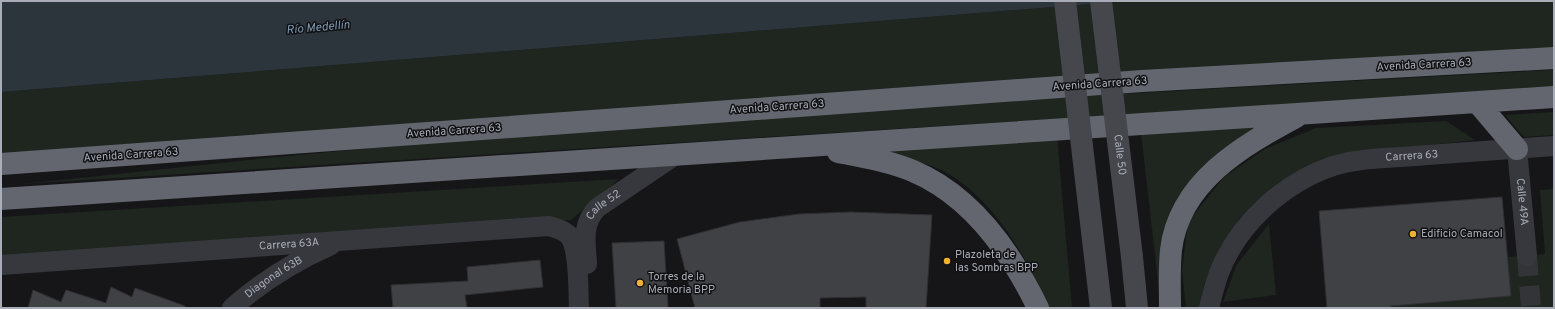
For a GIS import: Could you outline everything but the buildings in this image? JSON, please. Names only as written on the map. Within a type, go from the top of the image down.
[{"type":"highway","name":"Avenida Carrera 63","points":[[1,164],[1142,80],[1554,58]]},
{"type":"highway","points":[[1,199],[1554,98]]},
{"type":"highway","points":[[1477,102],[1517,149]]},
{"type":"highway","points":[[1170,308],[1172,248],[1179,219],[1190,196],[1207,177],[1230,157],[1301,114]]},
{"type":"highway","points":[[812,146],[879,160],[906,169],[941,186],[969,208],[996,237],[1013,260],[1038,308]]},
{"type":"highway","points":[[1,180],[57,161]]},
{"type":"main road","points":[[1065,1],[1101,308]]},
{"type":"main road","name":"Calle 50","points":[[1101,1],[1137,308]]},
{"type":"street","name":"Carrera 63","points":[[1209,308],[1219,273],[1228,254],[1261,210],[1278,195],[1306,177],[1334,166],[1366,160],[1554,146]]},
{"type":"street","name":"Calle 49A","points":[[1517,149],[1527,256]]},
{"type":"street","name":"Calle 52","points":[[590,308],[585,232],[587,222],[597,208],[674,156]]},
{"type":"street","name":"Carrera 63A","points":[[1,265],[548,226],[567,233],[572,240],[575,252],[579,308]]},
{"type":"street","name":"Diagonal 63B","points":[[232,308],[263,282],[287,267],[341,241]]},
{"type":"shaded area","points":[[1127,1],[1554,1],[1554,49],[1,154],[1,92]]},
{"type":"shaded area","points":[[1554,70],[1554,90],[973,124],[21,184],[330,152],[521,135],[816,113]]},
{"type":"shaded area","points":[[1554,112],[1554,135],[1524,137],[1505,115]]},
{"type":"shaded area","points":[[1446,121],[1475,140],[1364,152],[1274,188],[1240,218],[1214,264],[1200,308],[1186,308],[1182,271],[1188,222],[1224,177],[1265,149],[1316,128]]},
{"type":"shaded area","points":[[1264,124],[1198,175],[1177,199],[1167,222],[1163,246],[1161,308],[1141,132]]},
{"type":"shaded area","points":[[1057,136],[1072,308],[1048,308],[1029,266],[1002,224],[986,204],[949,174],[920,162],[854,150]]},
{"type":"shaded area","points":[[619,179],[571,220],[1,257],[1,217]]},
{"type":"shaded area","points":[[1554,189],[1554,308],[1391,308],[1391,306],[1510,296],[1507,257],[1545,254],[1540,190]]},
{"type":"shaded area","points":[[1269,224],[1276,295],[1223,302],[1237,264]]},
{"type":"water","name":"Río Medellín","points":[[1,1],[1127,1],[1,92]]},
{"type":"tunnel","points":[[1527,256],[1531,308]]},
{"type":"place","name":"Edificio Camacol","points":[[1413,234]]},
{"type":"place","name":"Plazoleta de las Sombras BPP","points":[[947,261]]},
{"type":"place","name":"Torres de la Memoria BPP","points":[[640,283]]}]
